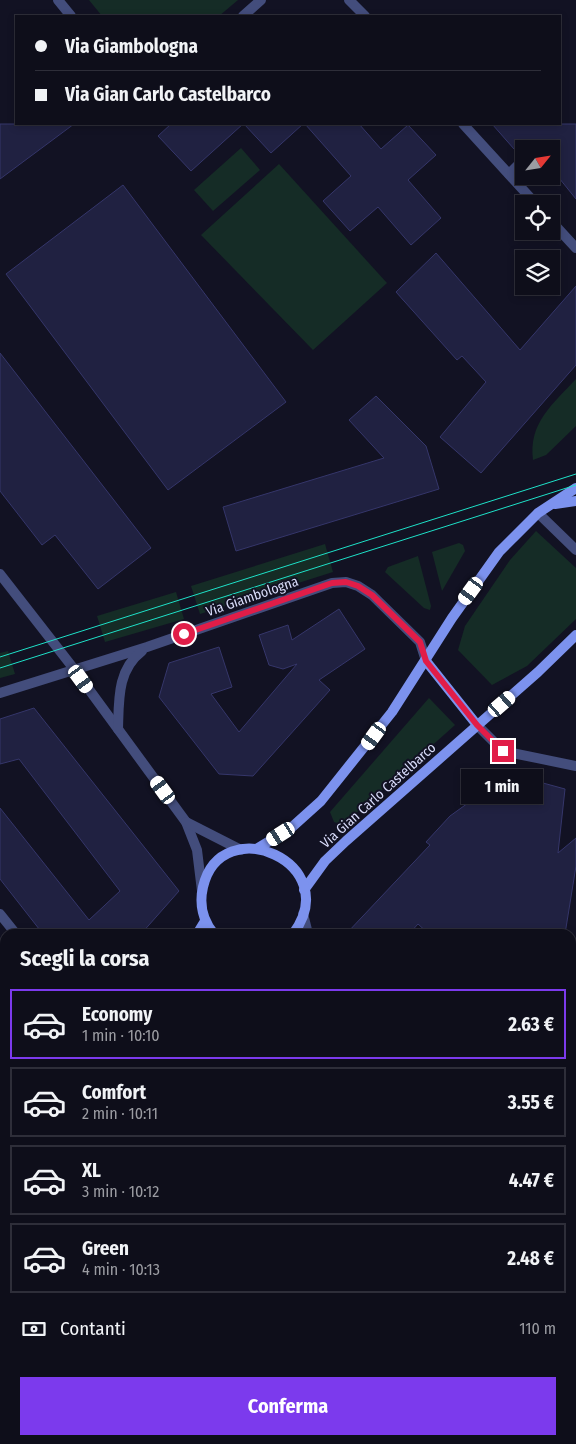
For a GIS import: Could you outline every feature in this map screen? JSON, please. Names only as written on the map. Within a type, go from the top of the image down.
[{"type":"main road","points":[[211,929],[202,908],[202,891],[206,877],[214,866],[223,858],[241,850],[258,848],[290,828],[321,800],[365,748],[426,661],[452,618],[499,552],[538,513],[576,488]]},
{"type":"main road","points":[[551,505],[576,501]]},
{"type":"main road","name":"Via Gian Carlo Castelbarco","points":[[304,890],[325,861],[346,840],[538,672],[576,635]]},
{"type":"main road","points":[[426,661],[477,725]]},
{"type":"main road","points":[[258,848],[278,855],[289,862],[297,872],[304,890],[303,914],[296,929]]},
{"type":"main road","points":[[200,929],[206,921]]},
{"type":"street","points":[[58,0],[70,15]]},
{"type":"street","points":[[245,15],[261,0]]},
{"type":"street","points":[[350,0],[364,15]]},
{"type":"street","points":[[464,125],[528,195]]},
{"type":"street","points":[[509,174],[515,168]]},
{"type":"street","points":[[560,230],[576,248]]},
{"type":"street","points":[[538,513],[576,550]]},
{"type":"street","points":[[0,574],[74,669],[186,822],[197,850],[202,891]]},
{"type":"street","name":"Via Giambologna","points":[[0,693],[147,647],[332,583],[346,582],[358,586],[372,595],[420,642],[426,661]]},
{"type":"street","points":[[118,729],[120,690],[124,675],[132,659],[147,647]]},
{"type":"street","points":[[477,725],[503,751],[576,766]]},
{"type":"street","points":[[186,822],[241,850]]},
{"type":"street","points":[[0,914],[12,929]]},
{"type":"street","points":[[303,914],[307,929]]},
{"type":"green space","points":[[89,0],[238,0],[220,15],[101,15]]},
{"type":"green space","points":[[241,148],[260,170],[213,211],[194,190]]},
{"type":"green space","points":[[279,164],[387,283],[313,350],[201,235]]},
{"type":"green space","points":[[576,379],[576,426],[546,455],[533,460],[532,447],[538,425],[551,406]]},
{"type":"green space","points":[[536,531],[576,568],[576,619],[527,666],[492,685],[458,650],[465,626],[510,560]]},
{"type":"green space","points":[[459,543],[463,545],[465,551],[442,591],[432,552]]},
{"type":"green space","points":[[325,544],[333,572],[200,614],[191,586]]},
{"type":"green space","points":[[418,556],[431,606],[430,610],[424,608],[385,572],[388,567]]},
{"type":"green space","points":[[176,592],[184,619],[105,642],[97,616]]},
{"type":"green space","points":[[8,651],[15,674],[0,678],[0,653]]},
{"type":"green space","points":[[429,698],[455,725],[343,825],[334,822],[330,812]]},
{"type":"building","points":[[0,124],[73,125],[0,179]]},
{"type":"building","points":[[576,124],[576,199],[560,179],[560,140],[515,140],[515,149],[493,125]]},
{"type":"building","points":[[170,125],[242,125],[191,171],[158,136]]},
{"type":"building","points":[[245,125],[302,125],[271,153]]},
{"type":"building","points":[[306,125],[360,125],[381,149],[408,125],[436,155],[408,180],[441,218],[411,245],[378,207],[350,231],[323,201],[351,176]]},
{"type":"building","points":[[123,185],[286,402],[168,490],[6,274]]},
{"type":"building","points":[[436,253],[520,350],[576,286],[576,365],[481,473],[440,437],[486,382],[462,356],[457,360],[396,292]]},
{"type":"building","points":[[0,353],[151,548],[98,589],[55,535],[42,545],[0,491]]},
{"type":"building","points":[[376,396],[426,446],[439,489],[236,551],[223,507],[384,458],[349,420]]},
{"type":"building","points":[[339,609],[365,649],[319,680],[330,690],[253,776],[219,774],[159,697],[169,663],[219,647],[232,687],[211,694],[239,732],[297,664],[283,669],[269,665],[259,635],[288,625],[292,640]]},
{"type":"building","points":[[34,708],[179,891],[145,929],[39,929],[0,879],[0,808],[89,920],[120,891],[19,759],[0,764],[0,719]]},
{"type":"building","points":[[543,783],[565,789],[558,853],[576,838],[576,866],[566,929],[424,929],[418,924],[414,929],[351,929],[430,845],[426,842],[450,816],[475,798],[498,789],[519,784]]},
{"type":"tram line","points":[[0,657],[576,474]]},
{"type":"tram line","points":[[0,668],[576,485]]},
{"type":"route","points":[[184,634],[332,583],[346,582],[358,586],[372,595],[420,642],[426,661],[477,725],[503,751]]}]
